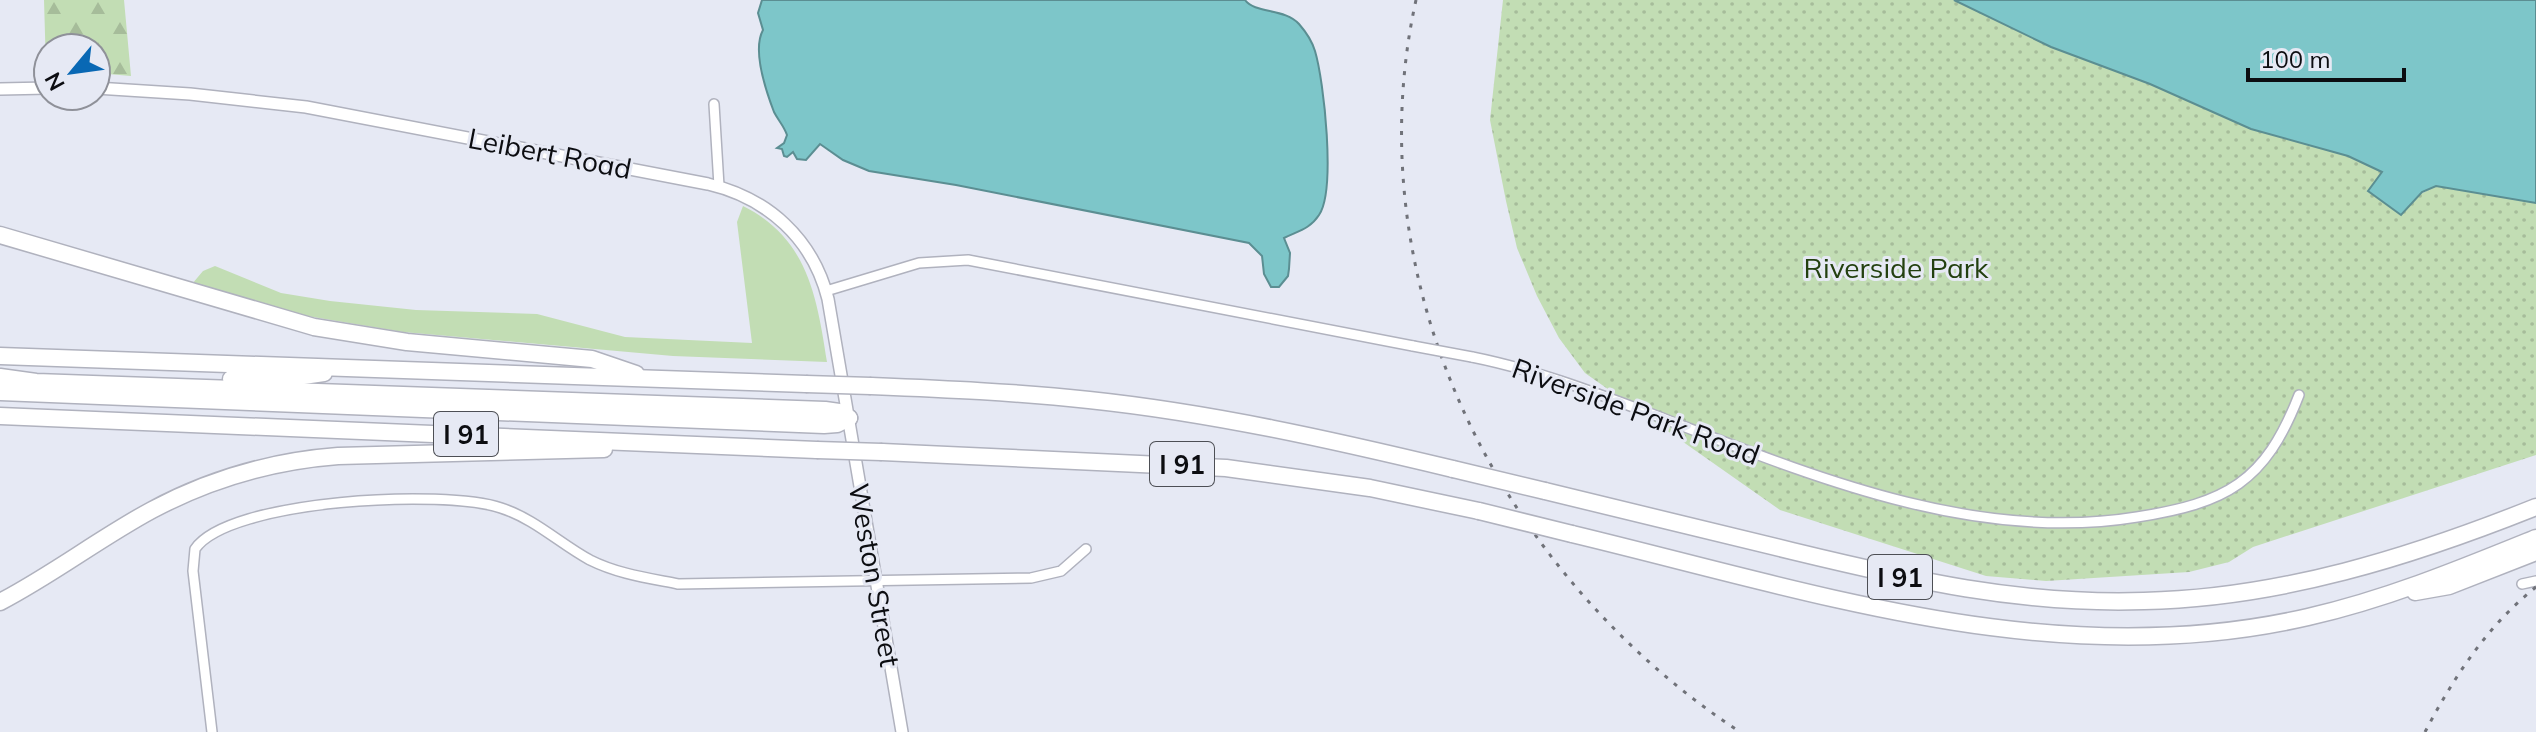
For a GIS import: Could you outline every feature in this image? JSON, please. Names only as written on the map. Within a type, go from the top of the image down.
[{"type":"highway","points":[[0,235],[236,306],[333,331],[418,344],[592,359],[644,378]]},
{"type":"highway","name":"I 91","points":[[0,356],[871,386],[1038,395],[1167,410],[1287,431],[1920,582],[2003,595],[2077,601],[2174,600],[2288,584],[2404,555],[2536,507]]},
{"type":"highway","points":[[0,377],[282,379],[348,367]]},
{"type":"highway","points":[[0,377],[36,382],[825,410],[839,412],[849,418]]},
{"type":"highway","points":[[0,392],[831,425],[849,418]]},
{"type":"highway","name":"I 91","points":[[0,416],[1226,468],[1370,488],[1479,511],[1920,617],[1983,628],[2049,634],[2143,636],[2226,630],[2308,617],[2389,594],[2536,538]]},
{"type":"highway","points":[[0,602],[151,511],[197,489],[252,470],[338,456],[490,450],[598,450],[638,442]]},
{"type":"highway","points":[[2509,518],[2536,498]]},
{"type":"highway","points":[[2389,594],[2438,589],[2536,552]]},
{"type":"highway","points":[[0,608],[19,591]]},
{"type":"street","points":[[0,89],[32,88]]},
{"type":"street","name":"Leibert Road","points":[[112,89],[306,107],[719,186],[749,198],[783,221],[809,252],[826,291],[849,418]]},
{"type":"street","points":[[714,104],[719,186]]},
{"type":"street","name":"Riverside Park Road","points":[[826,291],[919,263],[943,259],[975,261],[1472,357],[1553,377],[1786,466],[1850,487],[1948,510],[2047,524],[2118,521],[2185,509],[2214,499],[2244,480],[2268,457],[2284,432],[2299,395]]},
{"type":"street","name":"Weston Street","points":[[849,418],[902,732]]},
{"type":"street","points":[[212,732],[193,571],[195,549],[210,534],[244,519],[286,509],[382,501],[447,500],[498,506],[526,518],[590,560],[626,574],[681,584],[1031,578],[1061,571],[1086,549]]},
{"type":"street","points":[[2522,584],[2536,581]]},
{"type":"green space","points":[[44,0],[124,0],[131,76],[112,74],[112,32],[45,32]]},
{"type":"green space","name":"Riverside Park","points":[[1503,0],[1954,0],[2051,47],[2150,84],[2251,129],[2348,156],[2383,172],[2369,191],[2417,196],[2436,186],[2536,203],[2536,455],[2253,547],[2229,562],[2189,572],[2046,581],[1986,576],[1780,510],[1585,373],[1559,338],[1517,248],[1490,120]]},
{"type":"green space","points":[[743,206],[765,219],[796,253],[813,293],[827,362],[673,356],[403,332],[301,315],[192,284],[203,271],[215,266],[281,293],[330,301],[416,310],[537,314],[625,337],[752,343],[737,222]]},
{"type":"water","points":[[762,0],[1245,0],[1256,7],[1293,19],[1314,47],[1327,135],[1324,202],[1312,224],[1284,238],[1290,253],[1288,276],[1279,287],[1271,287],[1264,274],[1262,256],[1249,243],[956,185],[869,171],[843,160],[820,144],[806,160],[797,159],[793,152],[784,156],[782,149],[777,148],[784,143],[787,135],[774,112],[760,59],[763,30],[758,13]]},
{"type":"water","points":[[1954,0],[2536,0],[2536,203],[2436,186],[2422,192],[2401,215],[2368,191],[2382,172],[2348,156],[2251,129],[2150,84],[2051,47]]},
{"type":"railway","points":[[1416,0],[1402,107],[1407,213],[1428,316],[1465,414],[1516,507],[1580,592],[1655,667],[1740,732]]},
{"type":"railway","points":[[2425,732],[2473,654],[2502,618],[2536,587]]}]
